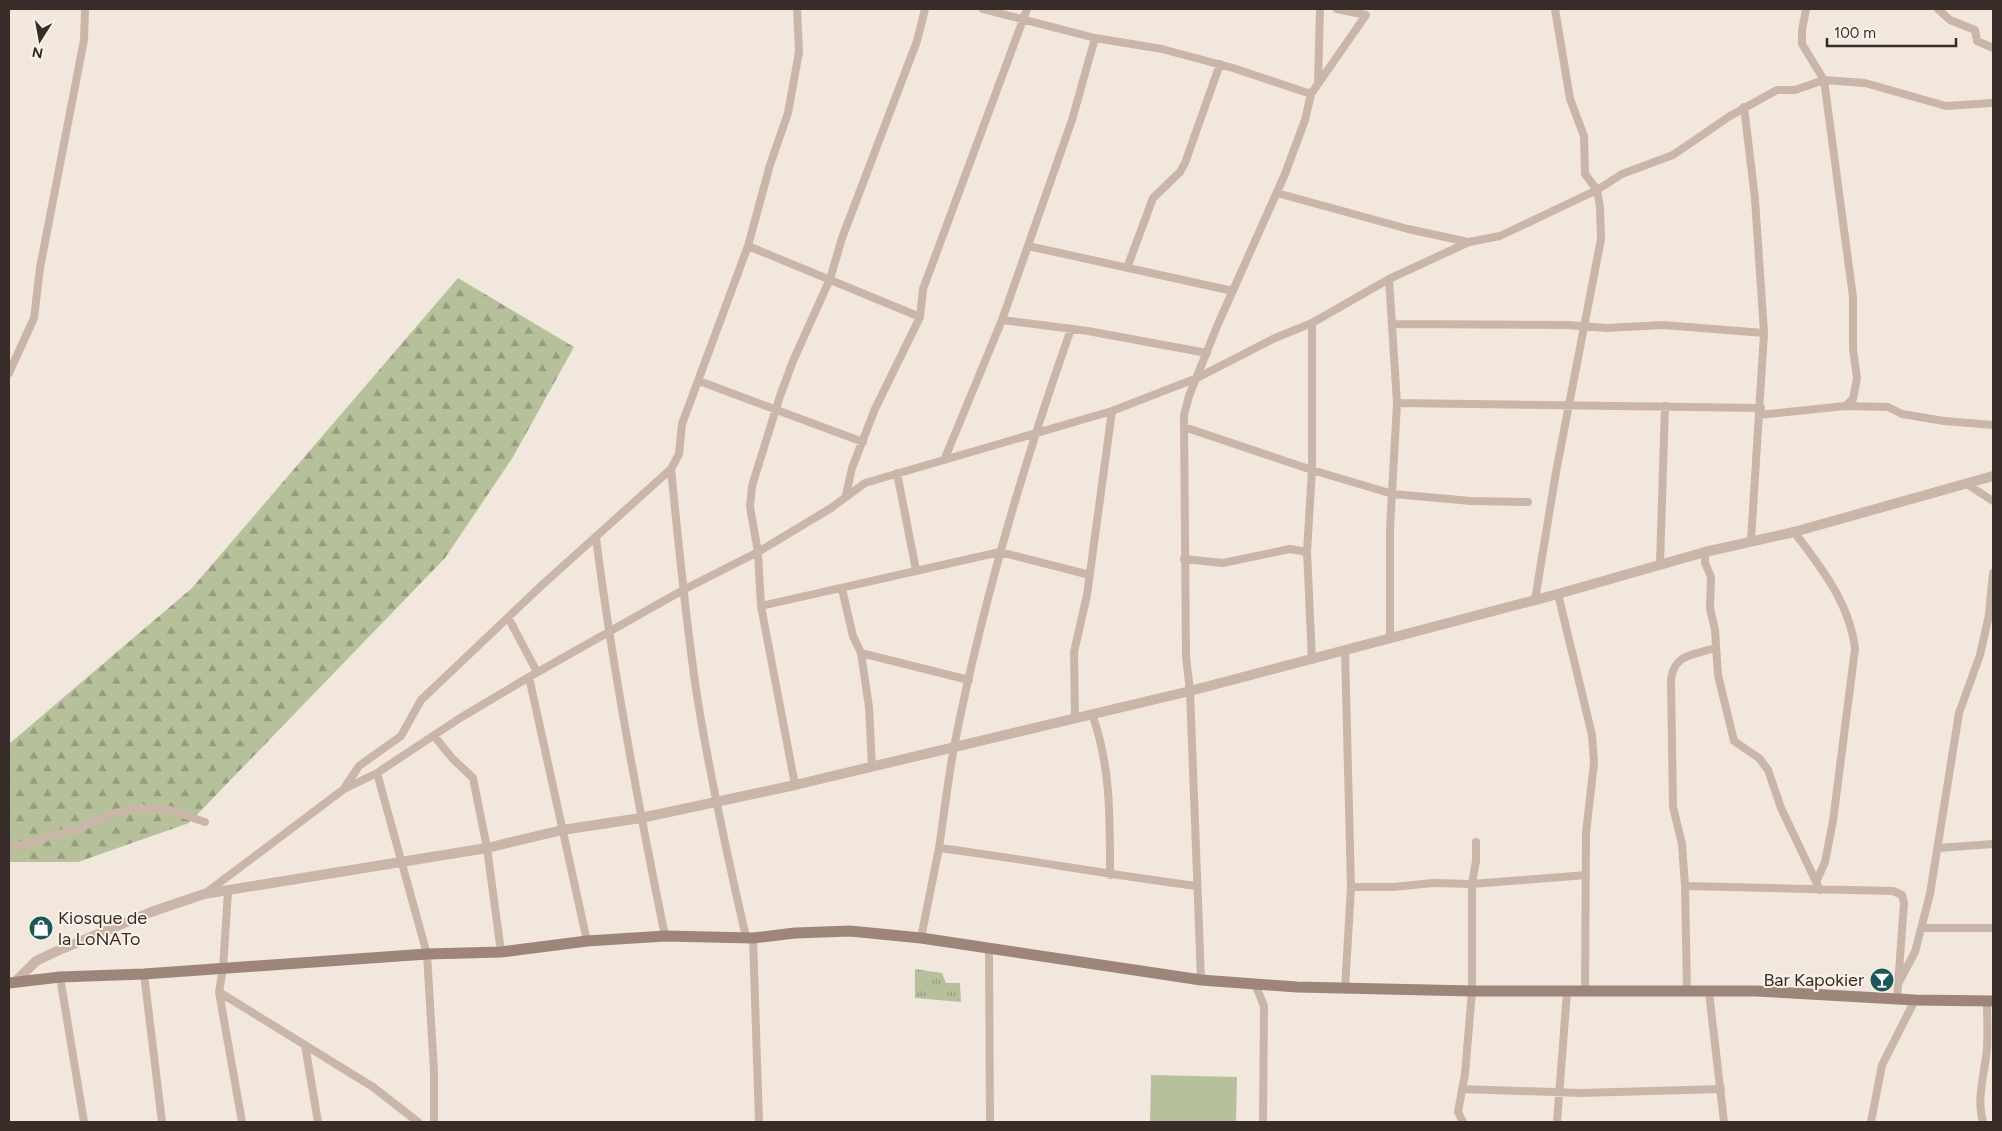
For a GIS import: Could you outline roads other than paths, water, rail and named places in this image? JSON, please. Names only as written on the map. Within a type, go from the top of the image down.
[{"type":"main road","points":[[13,982],[60,977],[144,974],[426,954],[501,952],[587,941],[665,936],[749,938],[795,933],[850,931],[921,938],[990,950],[1201,980],[1255,984],[1345,989],[1472,991],[1756,991],[1914,1000],[1990,1001]]},
{"type":"street","points":[[9,372],[34,318],[42,260],[84,40],[85,9]]},
{"type":"street","points":[[344,789],[359,766],[400,736],[421,700],[509,619],[541,586],[671,468],[679,454],[682,424],[748,246],[770,165],[788,113],[799,52],[797,9]]},
{"type":"street","points":[[795,785],[761,606],[758,552],[750,507],[752,486],[775,410],[793,361],[830,279],[842,238],[917,42],[925,9]]},
{"type":"street","points":[[983,9],[1095,38],[1162,49],[1220,64],[1311,94]]},
{"type":"street","points":[[846,495],[852,468],[875,409],[920,317],[923,290],[1027,9]]},
{"type":"street","points":[[1318,84],[1320,9]]},
{"type":"street","points":[[1201,980],[1190,691],[1186,658],[1184,427],[1189,396],[1276,193],[1304,120],[1311,94],[1369,12],[1337,9]]},
{"type":"street","points":[[1535,600],[1544,536],[1568,404],[1602,239],[1602,217],[1597,190],[1585,174],[1584,136],[1570,99],[1555,9]]},
{"type":"street","points":[[1806,9],[1802,30],[1802,44],[1824,80],[1853,297],[1853,349],[1857,378],[1853,399],[1845,406]]},
{"type":"street","points":[[1938,9],[1950,20],[1976,30],[1977,41],[1993,48]]},
{"type":"street","points":[[945,458],[1002,320],[1081,92],[1095,38]]},
{"type":"street","points":[[1127,268],[1153,198],[1180,172],[1185,163],[1220,64]]},
{"type":"street","points":[[204,894],[344,789],[376,773],[529,676],[683,590],[758,552],[831,508],[846,495],[865,483],[945,458],[1112,411],[1197,378],[1275,338],[1312,323],[1389,279],[1469,242],[1500,236],[1597,190],[1622,174],[1673,155],[1744,107],[1777,90],[1795,90],[1824,80],[1866,83],[1946,106],[1993,103]]},
{"type":"street","points":[[1744,107],[1755,199],[1764,333],[1751,541]]},
{"type":"street","points":[[1276,193],[1408,229],[1469,242]]},
{"type":"street","points":[[748,246],[920,317]]},
{"type":"street","points":[[1028,246],[1233,292]]},
{"type":"street","points":[[1389,279],[1397,404],[1390,529],[1390,638]]},
{"type":"street","points":[[1002,320],[1071,329],[1207,353]]},
{"type":"street","points":[[1312,323],[1312,470],[1307,552],[1312,660]]},
{"type":"street","points":[[1393,324],[1585,327],[1663,325],[1764,333]]},
{"type":"street","points":[[921,938],[939,848],[954,747],[1000,552],[1034,433],[1071,329]]},
{"type":"street","points":[[698,382],[862,442]]},
{"type":"street","points":[[1397,404],[1665,406],[1760,412],[1845,406],[1888,407],[1902,414],[1944,421],[1993,425]]},
{"type":"street","points":[[1660,564],[1665,406]]},
{"type":"street","points":[[1075,718],[1074,652],[1090,575],[1112,411]]},
{"type":"street","points":[[1184,427],[1312,470],[1393,494],[1471,502],[1528,502]]},
{"type":"street","points":[[671,468],[683,590],[698,701],[716,802],[749,938],[758,1122]]},
{"type":"street","points":[[896,473],[916,570]]},
{"type":"street","points":[[13,982],[36,961],[131,919],[204,894],[228,892],[487,848],[562,830],[641,818],[795,785],[1312,660],[1558,594],[1705,552],[1794,532],[1993,476]]},
{"type":"street","points":[[1965,483],[1993,501]]},
{"type":"street","points":[[1794,532],[1826,574],[1853,632],[1855,649],[1833,821],[1825,862],[1816,882]]},
{"type":"street","points":[[596,538],[608,632],[641,818],[665,936]]},
{"type":"street","points":[[1184,559],[1223,563],[1290,549],[1307,552]]},
{"type":"street","points":[[761,606],[1000,552],[1090,575]]},
{"type":"street","points":[[1705,552],[1705,563],[1711,577],[1710,608],[1715,630],[1718,675],[1734,741],[1759,758],[1768,770],[1781,808],[1820,890]]},
{"type":"street","points":[[1899,982],[1915,952],[1921,928],[1939,848],[1959,713],[1980,654],[1991,615],[1993,573]]},
{"type":"street","points":[[842,589],[853,636],[861,653],[869,708],[872,766]]},
{"type":"street","points":[[1558,594],[1592,735],[1594,752],[1586,833],[1586,991]]},
{"type":"street","points":[[509,619],[537,672]]},
{"type":"street","points":[[1687,991],[1686,886],[1682,844],[1673,807],[1672,670],[1681,659],[1715,648]]},
{"type":"street","points":[[1345,650],[1351,887],[1345,989]]},
{"type":"street","points":[[861,653],[970,680]]},
{"type":"street","points":[[529,676],[587,941]]},
{"type":"street","points":[[1092,714],[1102,742],[1108,792],[1110,875]]},
{"type":"street","points":[[434,736],[452,758],[473,778],[487,848],[501,952]]},
{"type":"street","points":[[376,773],[399,862],[426,954],[434,1071],[434,1122]]},
{"type":"street","points":[[9,848],[77,829],[112,814],[139,808],[170,810],[205,822]]},
{"type":"street","points":[[1463,1122],[1458,1112],[1472,991],[1472,884],[1476,861],[1476,842]]},
{"type":"street","points":[[1939,848],[1993,844]]},
{"type":"street","points":[[939,848],[1027,859],[1110,875],[1197,886]]},
{"type":"street","points":[[1351,887],[1393,887],[1434,883],[1472,884],[1586,875]]},
{"type":"street","points":[[1686,886],[1893,891],[1902,895],[1904,903],[1899,982],[1896,998]]},
{"type":"street","points":[[228,892],[223,968],[219,992],[242,1122]]},
{"type":"street","points":[[1921,928],[1993,928]]},
{"type":"street","points":[[990,950],[990,1122]]},
{"type":"street","points":[[144,974],[162,1122]]},
{"type":"street","points":[[60,977],[84,1122]]},
{"type":"street","points":[[1255,984],[1264,1006],[1263,1122]]},
{"type":"street","points":[[219,992],[373,1087],[418,1122]]},
{"type":"street","points":[[1557,1122],[1567,992]]},
{"type":"street","points":[[1709,992],[1724,1122]]},
{"type":"street","points":[[1871,1122],[1882,1065],[1914,1000]]},
{"type":"street","points":[[1984,1122],[1981,1114],[1981,1091],[1987,1048],[1990,1001]]},
{"type":"street","points":[[305,1045],[318,1122]]},
{"type":"street","points":[[1462,1089],[1560,1092],[1721,1089]]},
{"type":"place","name":"Kiosque de la LoNATo","points":[[41,928]]},
{"type":"place","name":"Bar Kapokier","points":[[1882,980]]}]
